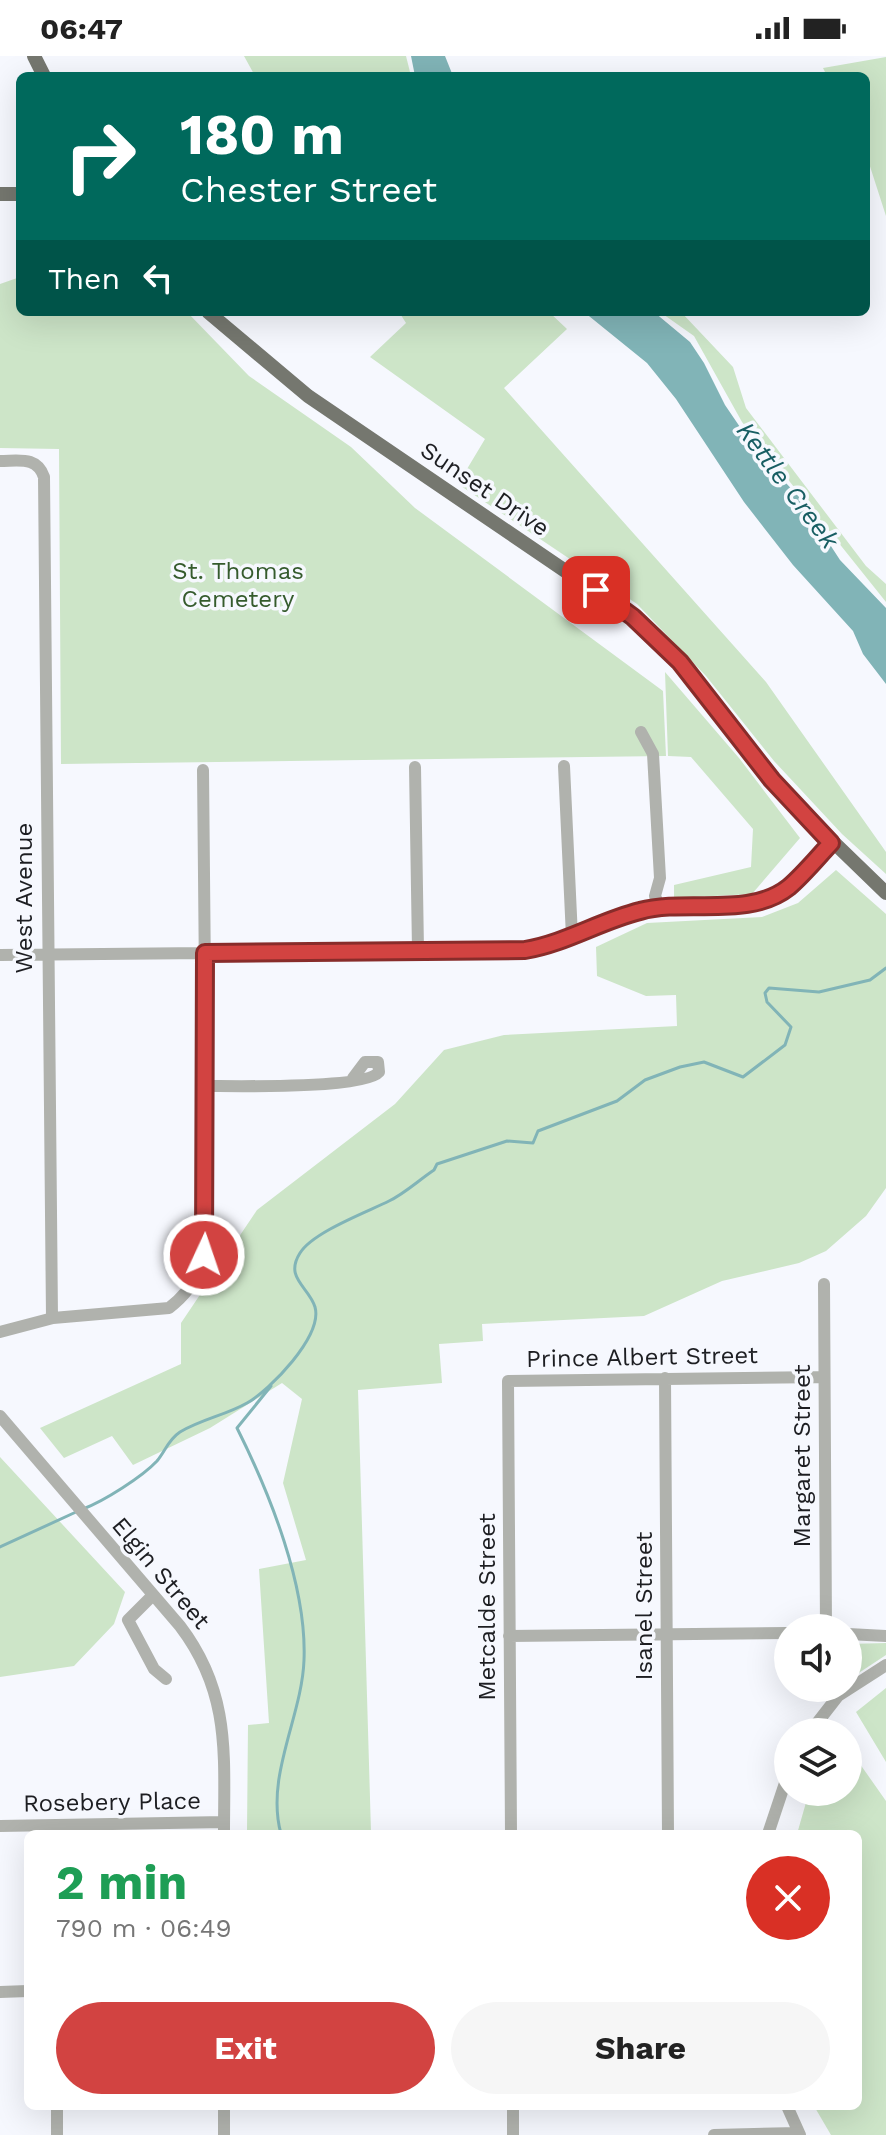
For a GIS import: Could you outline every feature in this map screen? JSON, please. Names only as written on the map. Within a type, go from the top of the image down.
[{"type":"main road","name":"Sunset Drive","points":[[212,316],[308,396],[633,617],[680,662],[772,780],[831,843],[886,893]]},
{"type":"street","name":"West Avenue","points":[[0,461],[30,461],[40,466],[44,477],[46,955],[52,1318]]},
{"type":"street","points":[[641,732],[653,754],[660,878],[655,896],[659,906]]},
{"type":"street","points":[[564,766],[572,937]]},
{"type":"street","points":[[415,767],[418,950]]},
{"type":"street","points":[[0,1332],[52,1318],[169,1308],[193,1286],[203,1264],[207,1086],[203,770]]},
{"type":"street","points":[[0,955],[525,950],[572,937],[626,914],[659,906],[739,905],[769,898],[787,889],[831,843]]},
{"type":"street","points":[[207,1086],[330,1084],[353,1078]]},
{"type":"street","name":"Margaret Street","points":[[824,1284],[826,1614]]},
{"type":"street","name":"Prince Albert Street","points":[[508,1381],[824,1377]]},
{"type":"street","name":"Isanel Street","points":[[665,1378],[668,1830]]},
{"type":"street","name":"Metcalde Street","points":[[508,1381],[511,1830]]},
{"type":"street","name":"Elgin Street","points":[[0,1416],[198,1651],[216,1693],[225,1742],[224,1828]]},
{"type":"street","points":[[153,1595],[128,1620],[154,1669],[166,1679]]},
{"type":"street","points":[[509,1636],[774,1633]]},
{"type":"street","points":[[862,1635],[886,1636]]},
{"type":"street","points":[[819,1718],[828,1705],[886,1665]]},
{"type":"street","points":[[769,1830],[777,1806]]},
{"type":"street","name":"Rosebery Place","points":[[0,1826],[55,1830],[224,1828]]},
{"type":"street","points":[[0,1992],[24,1991]]},
{"type":"street","points":[[57,2110],[57,2135]]},
{"type":"street","points":[[224,2110],[224,2135]]},
{"type":"street","points":[[513,2110],[513,2135]]},
{"type":"street","points":[[714,2135],[799,2134],[789,2110]]},
{"type":"green space","points":[[244,56],[406,56],[410,72],[253,72]]},
{"type":"green space","points":[[886,57],[886,216],[870,166],[870,72],[825,72],[823,68]]},
{"type":"green space","name":"St. Thomas Cemetery","points":[[16,278],[16,316],[191,316],[249,376],[351,447],[415,508],[663,691],[666,756],[61,764],[59,449],[0,448],[0,284]]},
{"type":"green space","points":[[402,316],[553,316],[567,329],[504,388],[766,682],[886,852],[886,874],[842,834],[774,761],[706,676],[637,604],[458,484],[485,439],[370,357],[406,323]]},
{"type":"green space","points":[[666,316],[685,316],[733,367],[746,408],[866,566],[886,584],[886,602],[742,422],[694,336]]},
{"type":"green space","points":[[665,672],[739,758],[800,838],[752,894],[674,898],[674,885],[751,867],[753,829],[691,757],[668,756]]},
{"type":"green space","points":[[836,870],[886,914],[886,1188],[866,1216],[826,1251],[799,1263],[722,1281],[644,1316],[482,1324],[483,1341],[439,1344],[442,1383],[358,1390],[371,1830],[247,1830],[248,1725],[269,1723],[259,1569],[306,1560],[283,1483],[302,1399],[282,1383],[210,1428],[133,1465],[112,1436],[64,1458],[40,1428],[181,1364],[181,1323],[257,1210],[395,1104],[444,1050],[504,1035],[677,1026],[676,995],[646,996],[597,976],[596,947],[647,923],[762,917],[798,903]]},
{"type":"green space","points":[[0,1457],[125,1592],[114,1624],[74,1666],[0,1677]]},
{"type":"green space","points":[[886,1643],[886,1655],[862,1671],[862,1644]]},
{"type":"green space","points":[[886,1688],[886,1762],[862,1718],[856,1712]]},
{"type":"green space","points":[[862,1767],[886,1801],[886,2135],[831,2135],[816,2110],[862,2110],[862,1830],[798,1830],[805,1806],[862,1806]]},
{"type":"water","points":[[411,56],[445,56],[451,72],[414,72]]},
{"type":"water","name":"Kettle Creek","points":[[589,316],[659,316],[690,342],[725,405],[757,452],[799,497],[840,560],[886,608],[886,684],[863,654],[853,631],[793,565],[744,502],[676,399],[647,363]]},
{"type":"waterway","points":[[83,1509],[112,1495],[142,1474],[157,1461],[180,1432],[239,1407],[281,1375],[303,1347],[315,1319],[315,1307],[299,1282],[295,1269],[300,1253],[316,1238],[395,1198],[434,1170],[437,1164],[507,1141],[533,1143],[538,1131],[617,1101],[645,1080],[704,1062],[743,1077],[785,1045],[791,1027],[767,1002],[765,993],[769,988],[819,992],[870,980],[886,968]]},
{"type":"waterway","points":[[271,1386],[237,1428],[284,1541],[293,1571],[303,1631],[302,1681],[278,1790],[280,1830]]},
{"type":"waterway","points":[[0,1547],[76,1512]]},
{"type":"route","points":[[204,1255],[207,1188],[205,953],[525,950],[550,946],[645,909],[674,904],[739,905],[769,898],[787,889],[831,843],[772,780],[680,662],[633,617],[596,590]]}]
